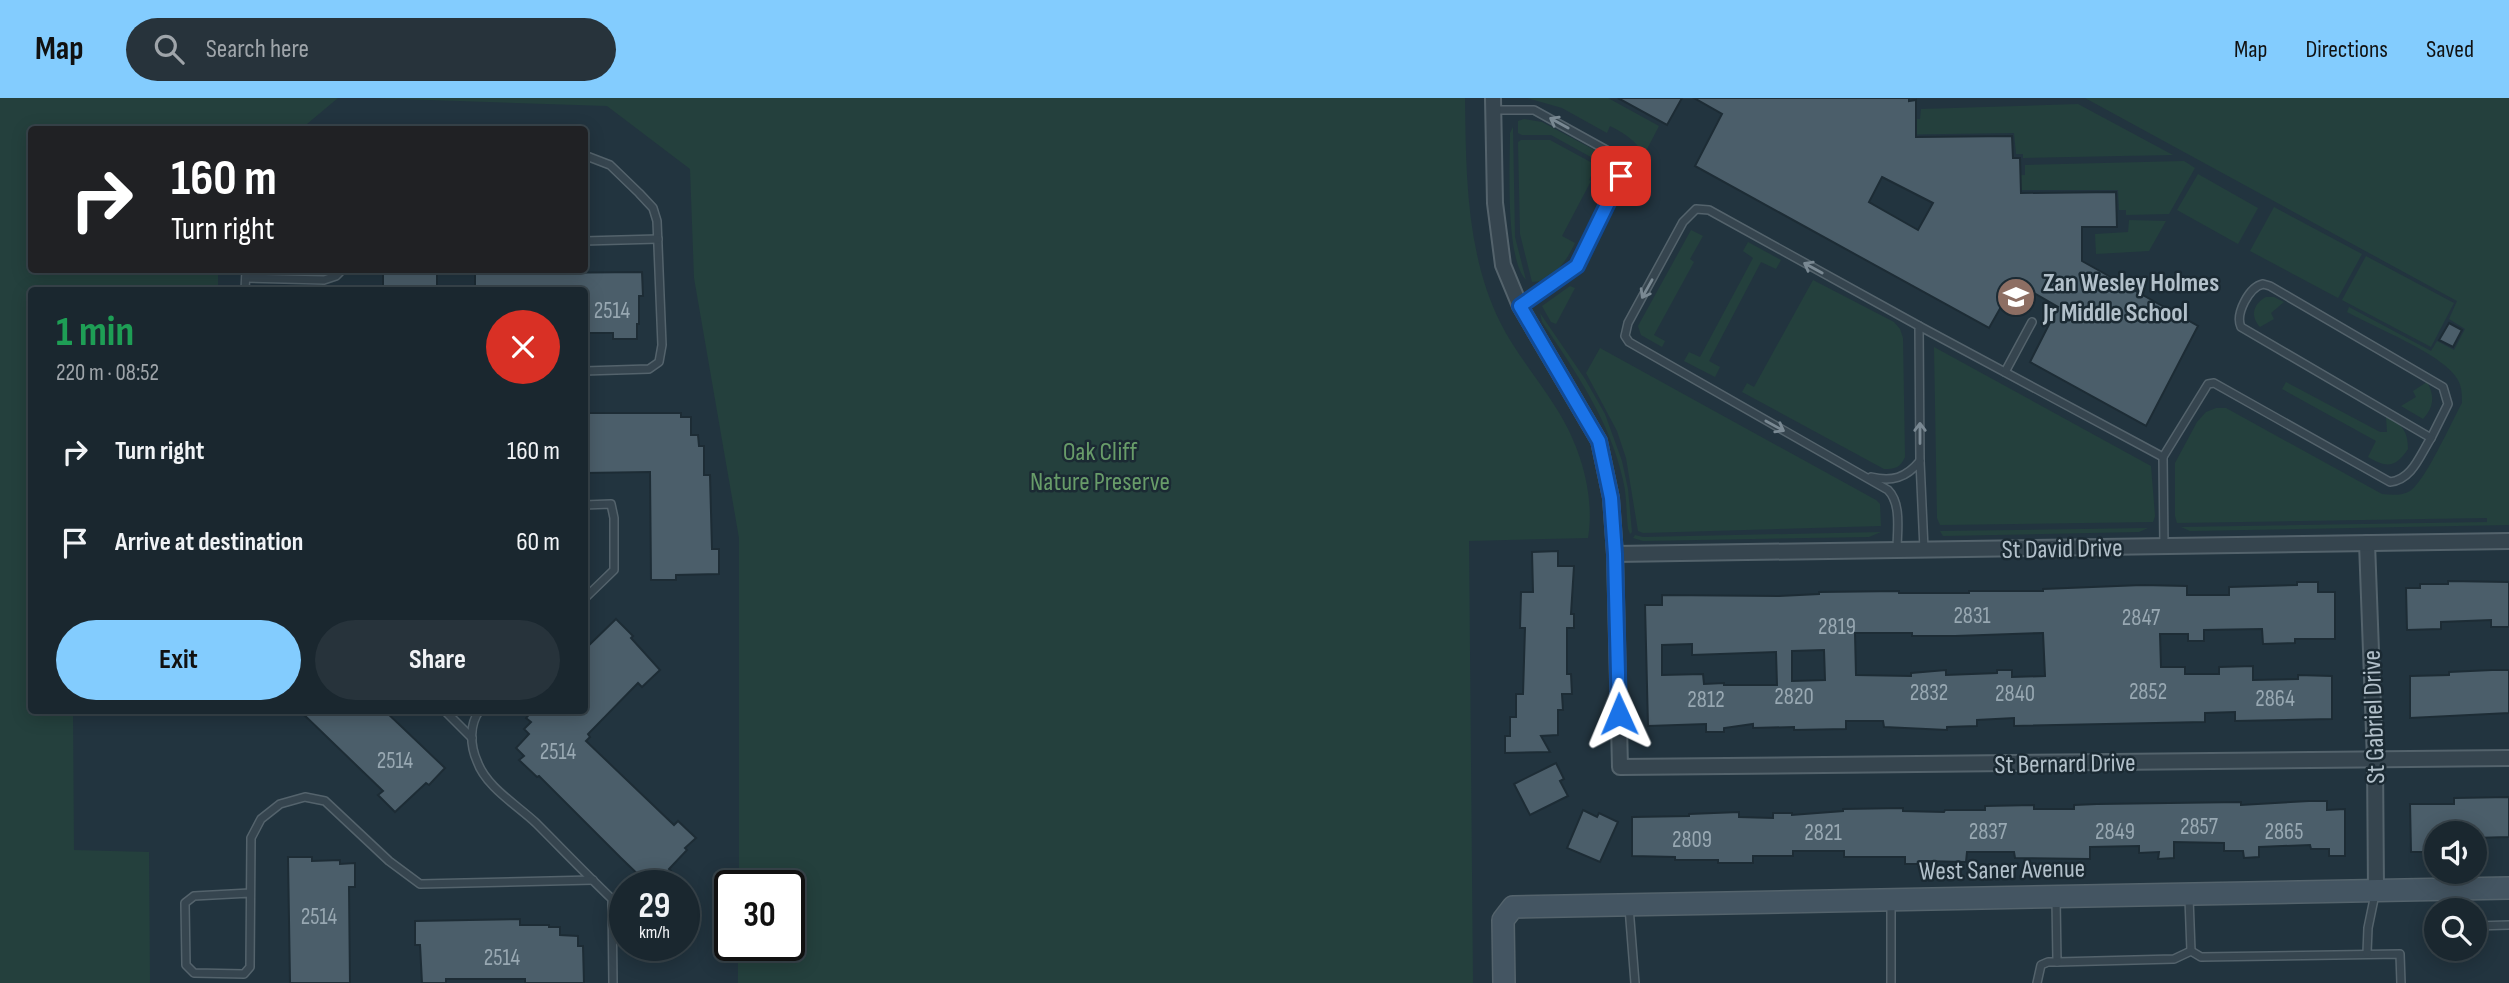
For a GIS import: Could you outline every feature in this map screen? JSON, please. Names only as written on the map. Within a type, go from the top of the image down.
[{"type":"street","points":[[1493,104],[1494,203],[1503,265],[1520,306],[1599,441],[1611,498],[1615,554]]},
{"type":"street","name":"St David Drive","points":[[1615,554],[2509,541]]},
{"type":"street","name":"St Gabriel Drive","points":[[2367,543],[2375,760],[2376,890]]},
{"type":"street","name":"St Bernard Drive","points":[[1615,554],[1620,767],[2509,758]]},
{"type":"street","name":"West Saner Avenue","points":[[2469,898],[2509,888]]},
{"type":"street","name":"West Saner Avenue","points":[[1504,983],[1503,920],[1513,907],[2376,890],[2455,898]]},
{"type":"lane","points":[[1493,104],[1534,110],[1628,162],[1577,266],[1520,306]]},
{"type":"lane","points":[[588,157],[610,165],[653,208],[657,221],[662,345],[659,362],[649,369],[588,371]]},
{"type":"lane","points":[[1897,550],[1894,496],[1864,475],[1633,346],[1625,336],[1625,330],[1683,222],[1696,209],[1709,210],[2163,457]]},
{"type":"lane","points":[[588,241],[658,239]]},
{"type":"lane","points":[[246,274],[324,280],[339,273]]},
{"type":"lane","points":[[2164,546],[2163,457],[2208,384],[2214,383],[2390,482],[2401,481],[2408,474],[2431,438],[2448,404],[2448,395],[2443,387],[2270,286],[2258,285],[2239,314],[2241,327],[2431,438]]},
{"type":"lane","points":[[2005,372],[2032,322]]},
{"type":"lane","points":[[1919,326],[1924,550]]},
{"type":"lane","points":[[1864,475],[1883,480],[1901,477],[1920,461]]},
{"type":"lane","points":[[588,505],[611,505],[614,518],[614,570],[588,595]]},
{"type":"lane","points":[[448,714],[472,738]]},
{"type":"lane","points":[[477,714],[473,720],[472,738],[477,763],[489,781],[612,899],[613,983]]},
{"type":"lane","points":[[250,893],[194,895],[185,903],[186,965],[194,973],[244,974],[250,967],[251,838],[261,819],[280,804],[305,797],[325,801],[389,861],[420,884],[593,880]]},
{"type":"lane","points":[[2367,953],[2368,928],[2376,890]]},
{"type":"lane","points":[[2189,894],[2191,951]]},
{"type":"lane","points":[[2056,896],[2057,962]]},
{"type":"lane","points":[[1891,899],[1891,983]]},
{"type":"lane","points":[[1629,903],[1635,983]]},
{"type":"lane","points":[[2487,926],[2509,925]]},
{"type":"lane","points":[[2191,951],[2201,957],[2400,954],[2401,983]]},
{"type":"lane","points":[[2037,983],[2041,965],[2048,962],[2174,959],[2191,951]]},
{"type":"green space","points":[[0,98],[338,98],[305,126],[28,126],[28,273],[218,273],[218,287],[28,287],[28,714],[73,714],[74,850],[149,852],[150,983],[0,983]]},
{"type":"green space","name":"Oak Cliff Nature Preserve","points":[[372,98],[1465,98],[1470,212],[1480,268],[1506,334],[1566,425],[1579,456],[1590,506],[1588,538],[1469,541],[1473,983],[738,983],[738,961],[805,961],[805,870],[739,870],[739,538],[694,278],[690,169],[607,106]]},
{"type":"green space","points":[[1527,98],[1608,98],[1659,126],[1645,153],[1629,138],[1610,126],[1607,133],[1562,108]]},
{"type":"green space","points":[[2085,98],[2509,98],[2509,525],[2190,531],[2181,527],[2487,522],[2487,518],[2177,523],[2175,463],[2197,422],[2206,412],[2216,408],[2226,408],[2382,494],[2393,495],[2410,491],[2423,476],[2462,403],[2459,383],[2437,359],[2347,312],[2349,307],[2431,351],[2437,341],[2454,350],[2465,329],[2449,319],[2457,301]]},
{"type":"green space","points":[[2078,104],[2173,155],[2023,158],[2023,154],[2016,154],[2014,133],[1878,135],[1877,120],[1920,119],[1921,109]]},
{"type":"green space","points":[[1524,119],[1542,122],[1602,154],[1598,161],[1551,135],[1522,135],[1518,133],[1518,121]]},
{"type":"green space","points":[[1513,127],[1515,237],[1526,280],[1519,269],[1515,252],[1510,211],[1510,133]]},
{"type":"green space","points":[[1550,140],[1596,165],[1589,180],[1591,181],[1562,236],[1575,243],[1572,250],[1553,274],[1532,282],[1520,234],[1518,142]]},
{"type":"green space","points":[[2184,161],[2195,168],[2169,214],[2126,215],[2126,210],[2119,210],[2118,190],[1981,190],[1980,176],[2025,175],[2025,165]]},
{"type":"green space","points":[[2198,174],[2258,208],[2238,244],[2177,210]]},
{"type":"green space","points":[[2274,207],[2362,254],[2338,298],[2250,251]]},
{"type":"green space","points":[[2129,220],[2166,221],[2149,251],[2096,254],[2095,234],[2128,232]]},
{"type":"green space","points":[[1691,230],[1703,236],[1690,259],[1694,262],[1654,335],[1665,341],[1662,347],[1641,335],[1638,326]]},
{"type":"green space","points":[[1748,242],[1781,260],[1776,269],[1761,262],[1709,361],[1720,367],[1715,377],[1684,361],[1689,352],[1700,357],[1753,258],[1743,251]]},
{"type":"green space","points":[[2366,256],[2454,303],[2431,347],[2342,300]]},
{"type":"green space","points":[[1813,280],[1894,322],[1900,329],[1903,338],[1905,457],[1897,467],[1884,469],[1742,392],[1747,383],[1754,387]]},
{"type":"green space","points":[[1570,286],[1575,288],[1556,324],[1551,322],[1542,306]]},
{"type":"green space","points":[[2266,297],[2274,297],[2284,302],[2271,313],[2274,319],[2260,327],[2254,310]]},
{"type":"green space","points":[[1540,313],[1585,379],[1605,414],[1622,461],[1628,489],[1630,534],[1624,486],[1610,437],[1579,378],[1542,322]]},
{"type":"green space","points":[[1934,347],[2151,466],[2155,516],[2153,522],[1940,525],[1937,518]]},
{"type":"green space","points":[[1600,348],[1876,500],[1880,504],[1881,526],[1643,533],[1638,531],[1626,458],[1617,431],[1586,373]]},
{"type":"green space","points":[[2286,382],[2380,432],[2387,432],[2386,417],[2392,420],[2400,425],[2405,433],[2408,449],[2399,460],[2390,464],[2368,457],[2376,441],[2282,389]]},
{"type":"green space","points":[[2427,382],[2432,401],[2423,419],[2401,406],[2416,397],[2413,391]]},
{"type":"green space","points":[[2148,528],[2139,532],[1943,536],[1940,531]]},
{"type":"green space","points":[[1881,532],[1869,537],[1643,541],[1633,538],[1635,535]]},
{"type":"building","points":[[1618,98],[1682,98],[1667,125]]},
{"type":"building","points":[[1694,98],[1909,98],[1909,101],[1916,100],[1916,137],[2012,136],[2013,158],[2020,158],[2021,193],[2116,192],[2117,227],[2082,227],[2082,261],[2198,326],[2146,426],[2030,362],[2058,307],[2015,282],[1989,328],[1695,166],[1722,114]],"holes":[[[1882,177],[1933,203],[1918,230],[1869,202]]]},
{"type":"building","points":[[642,272],[643,296],[639,296],[637,339],[613,339],[613,333],[588,333],[588,287],[475,287],[475,273]]},
{"type":"building","points":[[383,273],[437,273],[437,287],[383,287]]},
{"type":"building","points":[[2449,323],[2462,330],[2453,347],[2439,340]]},
{"type":"building","points":[[588,413],[681,413],[681,417],[691,417],[691,435],[698,435],[699,446],[704,446],[704,475],[710,475],[712,549],[719,549],[719,574],[676,575],[676,580],[651,580],[650,472],[588,473]]},
{"type":"building","points":[[1558,551],[1558,566],[1574,566],[1571,614],[1574,614],[1574,628],[1567,628],[1567,674],[1571,674],[1572,694],[1562,694],[1563,710],[1558,710],[1558,735],[1541,736],[1550,752],[1505,753],[1505,736],[1510,736],[1510,717],[1516,717],[1516,694],[1523,694],[1525,628],[1520,628],[1521,592],[1533,592],[1532,552]]},
{"type":"building","points":[[2448,581],[2509,582],[2509,627],[2491,627],[2491,620],[2441,622],[2441,629],[2407,630],[2406,588],[2420,588],[2420,584],[2448,584]]},
{"type":"building","points":[[2297,582],[2318,582],[2318,592],[2335,592],[2335,639],[2295,639],[2295,643],[2263,644],[2262,629],[2204,630],[2204,641],[2188,641],[2188,634],[2160,634],[2161,667],[2185,667],[2185,674],[2219,674],[2219,667],[2253,666],[2253,680],[2298,679],[2298,675],[2332,676],[2332,719],[2235,721],[2235,712],[2205,713],[2205,722],[2014,726],[2014,718],[1977,720],[1977,726],[1947,727],[1947,730],[1884,727],[1883,721],[1846,721],[1846,729],[1753,728],[1753,724],[1724,728],[1724,732],[1706,732],[1706,724],[1648,726],[1645,605],[1662,605],[1662,595],[1779,596],[1819,592],[1899,591],[1969,593],[2142,585],[2187,586],[2187,595],[2229,595],[2229,587],[2297,585]],"holes":[[[1855,633],[1912,633],[1912,636],[2043,633],[2045,676],[2012,677],[2012,670],[1946,675],[1946,670],[1911,673],[1911,676],[1856,675]],[[1692,644],[1692,655],[1776,652],[1777,685],[1704,684],[1703,674],[1662,675],[1662,645]],[[1824,650],[1825,680],[1792,681],[1792,651]]]},
{"type":"building","points":[[616,619],[660,670],[642,687],[638,683],[588,734],[590,737],[586,741],[674,825],[678,821],[696,838],[685,848],[687,850],[670,870],[634,870],[539,776],[519,760],[524,756],[516,748],[529,734],[524,729],[531,722],[526,718],[530,714],[588,714],[588,646]]},
{"type":"building","points":[[2509,670],[2509,713],[2410,718],[2410,676]]},
{"type":"building","points":[[303,714],[388,714],[445,768],[429,785],[426,783],[395,812],[378,795],[383,791]]},
{"type":"building","points":[[1556,763],[1564,779],[1560,781],[1568,796],[1530,815],[1514,784]]},
{"type":"building","points":[[2509,797],[2509,837],[2487,838],[2487,821],[2424,821],[2424,852],[2411,852],[2410,804],[2454,804],[2454,798]]},
{"type":"building","points":[[2327,801],[2327,810],[2345,809],[2345,856],[2329,856],[2329,849],[2311,849],[2310,845],[2259,847],[2259,857],[2244,858],[2243,851],[2224,851],[2224,843],[2174,842],[2174,858],[2158,859],[2159,852],[2139,853],[2139,846],[2090,847],[2090,859],[2015,858],[2014,852],[1967,852],[1966,862],[1921,861],[1921,864],[1905,864],[1905,857],[1844,857],[1844,851],[1793,851],[1793,856],[1753,856],[1753,863],[1632,856],[1632,817],[1739,812],[1739,817],[1773,818],[1773,813],[1792,815],[1843,809],[1903,808],[1903,811],[1944,812],[1985,810],[1985,806],[2034,805],[2034,809],[2074,809],[2074,805],[2097,804],[2241,802],[2241,805]]},
{"type":"building","points":[[1583,810],[1597,817],[1599,813],[1618,822],[1600,862],[1567,848]]},
{"type":"building","points":[[288,857],[312,857],[312,861],[340,860],[340,864],[355,863],[355,887],[349,887],[350,983],[290,983]]},
{"type":"building","points":[[520,919],[520,925],[560,927],[560,935],[578,936],[578,946],[583,946],[584,983],[525,983],[525,979],[446,979],[446,983],[422,983],[420,945],[415,945],[415,921]]},
{"type":"place","name":"Zan Wesley Holmes Jr Middle School","points":[[2016,297]]},
{"type":"route","points":[[1619,714],[1611,498],[1599,441],[1520,306],[1577,266],[1621,176]]}]
